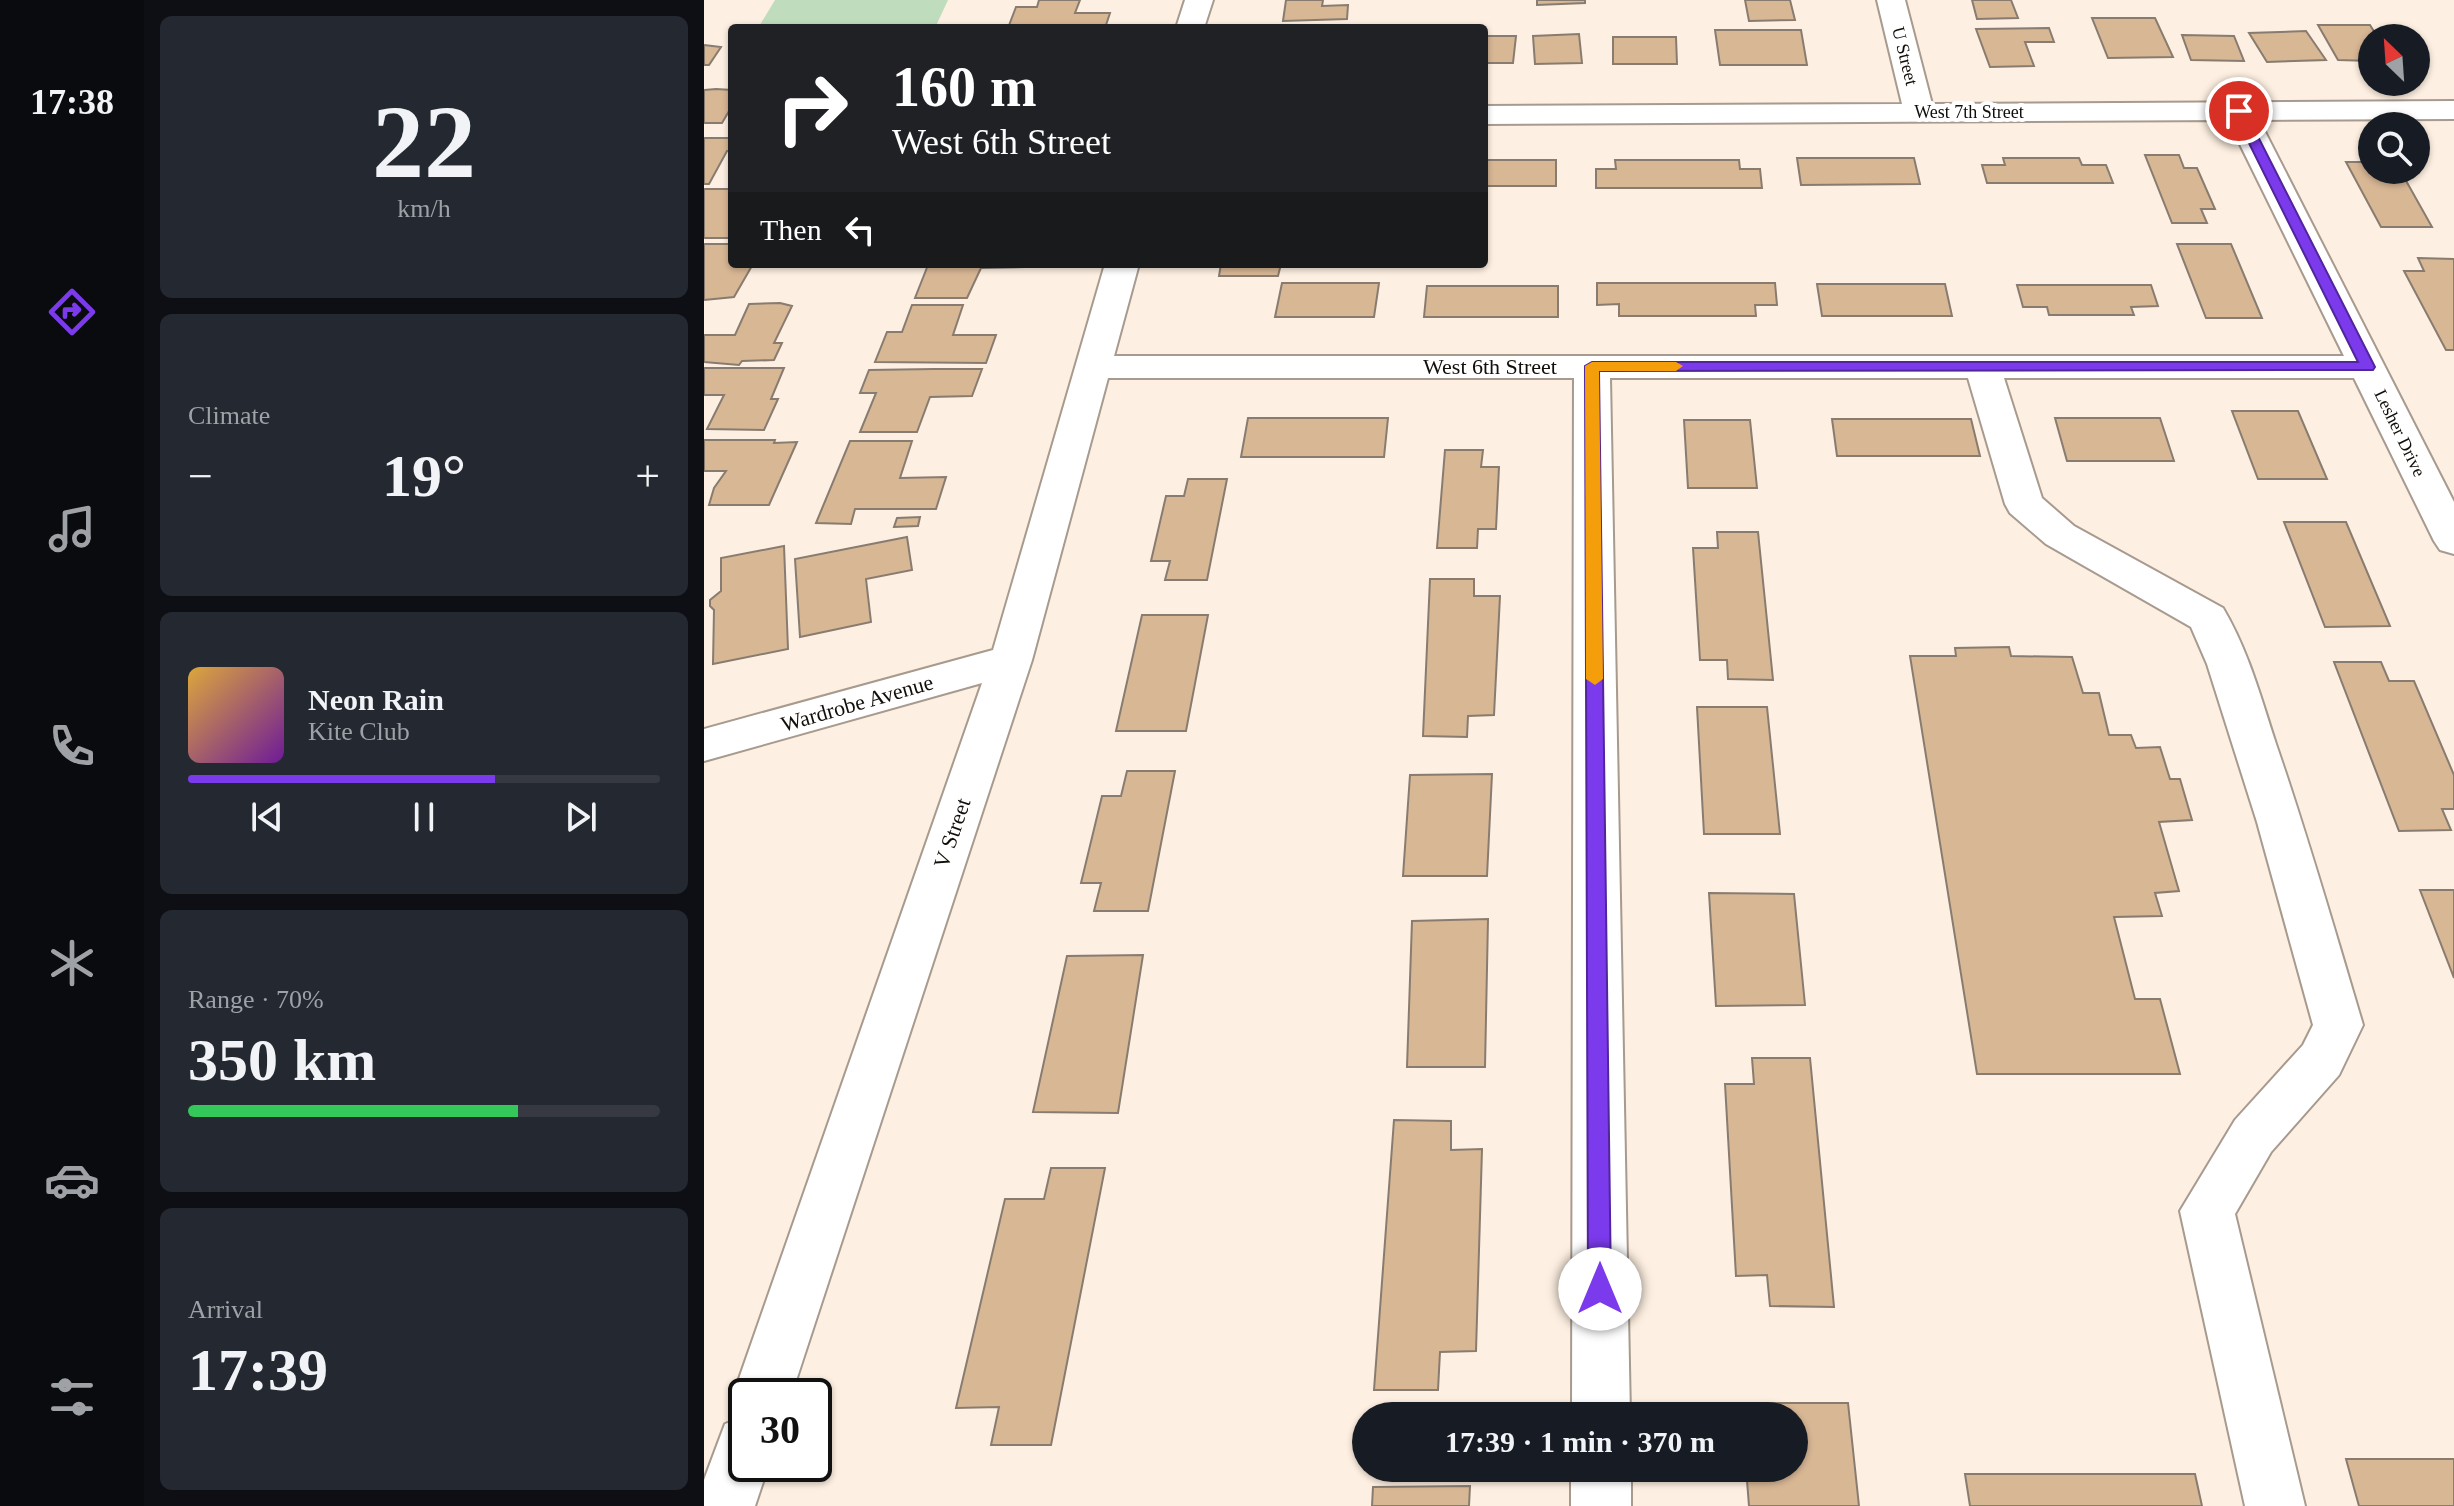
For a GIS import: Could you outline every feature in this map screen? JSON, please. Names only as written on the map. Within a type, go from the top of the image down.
[{"type":"street","points":[[1191,24],[1199,0]]},
{"type":"street","name":"U Street","points":[[1891,0],[1919,112]]},
{"type":"street","name":"West 7th Street","points":[[1488,115],[2454,110]]},
{"type":"street","name":"Lesher Drive","points":[[2239,111],[2454,541]]},
{"type":"street","name":"V Street","points":[[768,1378],[1011,660],[1121,268]]},
{"type":"street","points":[[1592,366],[1601,1402]]},
{"type":"street","name":"West 6th Street","points":[[1093,367],[2367,367]]},
{"type":"street","points":[[1983,367],[2024,504],[2060,535],[2208,618],[2228,664],[2280,822],[2338,1025],[2321,1060],[2253,1136],[2207,1211],[2275,1506]]},
{"type":"street","name":"Wardrobe Avenue","points":[[704,745],[1011,660]]},
{"type":"street","points":[[725,1506],[733,1482]]},
{"type":"street","points":[[1601,1482],[1601,1506]]},
{"type":"green space","points":[[775,0],[948,0],[937,24],[760,24]]},
{"type":"building","points":[[1039,0],[1080,0],[1075,13],[1110,13],[1106,24],[1010,24],[1016,7],[1037,7]]},
{"type":"building","points":[[1286,0],[1323,0],[1322,6],[1348,5],[1347,19],[1283,21]]},
{"type":"building","points":[[1537,0],[1585,0],[1585,3],[1537,5]]},
{"type":"building","points":[[1745,0],[1790,0],[1795,20],[1749,21]]},
{"type":"building","points":[[1972,0],[2011,0],[2018,18],[1977,19]]},
{"type":"building","points":[[2092,18],[2155,18],[2173,57],[2108,58]]},
{"type":"building","points":[[2318,25],[2358,25],[2358,61],[2338,60]]},
{"type":"building","points":[[2049,28],[2054,42],[2025,42],[2034,66],[1990,67],[1976,29]]},
{"type":"building","points":[[1715,30],[1801,30],[1807,65],[1720,65]]},
{"type":"building","points":[[2306,31],[2326,60],[2267,62],[2249,33]]},
{"type":"building","points":[[1579,34],[1582,63],[1535,64],[1533,36]]},
{"type":"building","points":[[2182,35],[2234,36],[2244,61],[2191,60]]},
{"type":"building","points":[[1488,36],[1516,36],[1513,63],[1488,63]]},
{"type":"building","points":[[1613,37],[1676,37],[1677,64],[1613,64]]},
{"type":"building","points":[[704,45],[721,47],[709,65],[704,65]]},
{"type":"building","points":[[704,90],[728,90],[728,113],[722,123],[704,123]]},
{"type":"building","points":[[704,138],[728,138],[728,151],[709,184],[704,184]]},
{"type":"building","points":[[2145,155],[2179,155],[2184,168],[2197,168],[2215,209],[2201,209],[2207,223],[2172,223]]},
{"type":"building","points":[[1797,158],[1914,158],[1920,184],[1801,185]]},
{"type":"building","points":[[2003,158],[2079,158],[2082,165],[2106,165],[2113,183],[1987,183],[1982,165],[2005,165]]},
{"type":"building","points":[[1488,160],[1556,160],[1556,186],[1488,186]]},
{"type":"building","points":[[1615,160],[1739,160],[1740,169],[1760,169],[1762,188],[1596,188],[1596,169],[1616,169]]},
{"type":"building","points":[[2346,162],[2358,162],[2358,184],[2408,184],[2432,227],[2381,227]]},
{"type":"building","points":[[704,189],[728,189],[728,238],[704,238]]},
{"type":"building","points":[[704,244],[728,244],[728,268],[751,268],[734,297],[704,300]]},
{"type":"building","points":[[2177,244],[2231,244],[2262,318],[2206,318]]},
{"type":"building","points":[[2418,258],[2454,259],[2454,350],[2446,350],[2404,271],[2424,271]]},
{"type":"building","points":[[927,268],[981,268],[967,298],[915,298]]},
{"type":"building","points":[[1220,268],[1280,268],[1278,276],[1219,276]]},
{"type":"building","points":[[1282,283],[1379,283],[1374,317],[1275,317]]},
{"type":"building","points":[[1597,283],[1775,283],[1777,305],[1755,305],[1756,316],[1619,316],[1619,304],[1597,305]]},
{"type":"building","points":[[1817,284],[1945,284],[1952,316],[1822,316]]},
{"type":"building","points":[[2017,285],[2151,285],[2158,306],[2131,307],[2134,315],[2049,315],[2047,307],[2023,307]]},
{"type":"building","points":[[1427,286],[1558,286],[1558,317],[1424,317]]},
{"type":"building","points":[[780,303],[792,306],[774,343],[782,343],[774,360],[742,361],[739,365],[704,362],[704,335],[735,335],[749,304]]},
{"type":"building","points":[[912,305],[963,305],[953,335],[996,335],[986,363],[875,362],[887,332],[902,332]]},
{"type":"building","points":[[704,368],[784,368],[771,399],[778,399],[764,430],[707,429],[724,395],[704,395]]},
{"type":"building","points":[[982,369],[972,396],[930,397],[917,432],[860,432],[876,393],[860,393],[869,370]]},
{"type":"building","points":[[2232,411],[2298,411],[2327,479],[2258,479]]},
{"type":"building","points":[[1248,418],[1388,418],[1384,457],[1241,457]]},
{"type":"building","points":[[2055,418],[2160,418],[2174,461],[2067,461]]},
{"type":"building","points":[[1832,419],[1971,419],[1980,456],[1837,456]]},
{"type":"building","points":[[1684,420],[1750,420],[1757,488],[1688,488]]},
{"type":"building","points":[[704,440],[797,442],[769,505],[709,505],[714,488],[726,471],[704,471]]},
{"type":"building","points":[[850,441],[912,441],[900,478],[946,477],[936,509],[855,509],[851,524],[816,523]]},
{"type":"building","points":[[1445,450],[1483,450],[1481,467],[1499,467],[1496,529],[1478,529],[1477,548],[1437,548]]},
{"type":"building","points":[[1188,479],[1227,479],[1207,580],[1165,580],[1170,561],[1151,561],[1166,496],[1184,496]]},
{"type":"building","points":[[920,517],[918,526],[894,527],[897,518]]},
{"type":"building","points":[[2284,522],[2346,522],[2390,626],[2325,627]]},
{"type":"building","points":[[1717,532],[1758,532],[1773,680],[1728,679],[1727,660],[1700,660],[1693,548],[1718,548]]},
{"type":"building","points":[[907,537],[912,570],[866,579],[871,622],[800,637],[795,559]]},
{"type":"building","points":[[784,546],[788,649],[713,664],[714,610],[710,600],[721,591],[721,558]]},
{"type":"building","points":[[1430,579],[1474,579],[1474,596],[1500,596],[1494,715],[1468,716],[1467,737],[1423,736]]},
{"type":"building","points":[[1142,615],[1208,615],[1186,731],[1116,731]]},
{"type":"building","points":[[2009,647],[2011,656],[2072,657],[2083,693],[2099,693],[2109,735],[2131,735],[2136,748],[2160,747],[2170,779],[2180,779],[2192,820],[2159,822],[2179,891],[2155,893],[2162,916],[2114,917],[2135,999],[2160,999],[2180,1074],[1977,1074],[1910,656],[1956,656],[1955,648]]},
{"type":"building","points":[[2334,662],[2381,662],[2389,681],[2414,681],[2454,775],[2454,809],[2442,809],[2451,830],[2399,831]]},
{"type":"building","points":[[1697,707],[1767,707],[1780,834],[1704,834]]},
{"type":"building","points":[[1127,771],[1175,771],[1148,911],[1094,911],[1101,883],[1081,883],[1102,796],[1121,796]]},
{"type":"building","points":[[1492,774],[1487,876],[1403,876],[1410,775]]},
{"type":"building","points":[[2420,890],[2454,890],[2454,978]]},
{"type":"building","points":[[1709,893],[1794,894],[1805,1005],[1716,1006]]},
{"type":"building","points":[[1488,919],[1485,1067],[1407,1067],[1412,921]]},
{"type":"building","points":[[1143,955],[1118,1113],[1033,1112],[1067,956]]},
{"type":"building","points":[[1752,1058],[1810,1058],[1834,1307],[1770,1306],[1767,1275],[1736,1276],[1725,1084],[1754,1084]]},
{"type":"building","points":[[1394,1120],[1451,1121],[1451,1150],[1482,1149],[1476,1351],[1440,1352],[1438,1390],[1374,1390]]},
{"type":"building","points":[[1051,1168],[1105,1168],[1051,1445],[991,1445],[999,1407],[956,1408],[1005,1199],[1044,1199]]},
{"type":"building","points":[[1808,1403],[1848,1403],[1859,1506],[1749,1506],[1747,1482],[1808,1482]]},
{"type":"building","points":[[2346,1459],[2454,1459],[2454,1506],[2359,1506]]},
{"type":"building","points":[[1965,1474],[2195,1474],[2202,1506],[1970,1506]]},
{"type":"building","points":[[1470,1486],[1469,1506],[1372,1506],[1373,1487]]},
{"type":"slow traffic","points":[[1595,679],[1592,366],[1676,366]]},
{"type":"route","points":[[1600,1289],[1592,366],[2367,367],[2239,111]]}]
